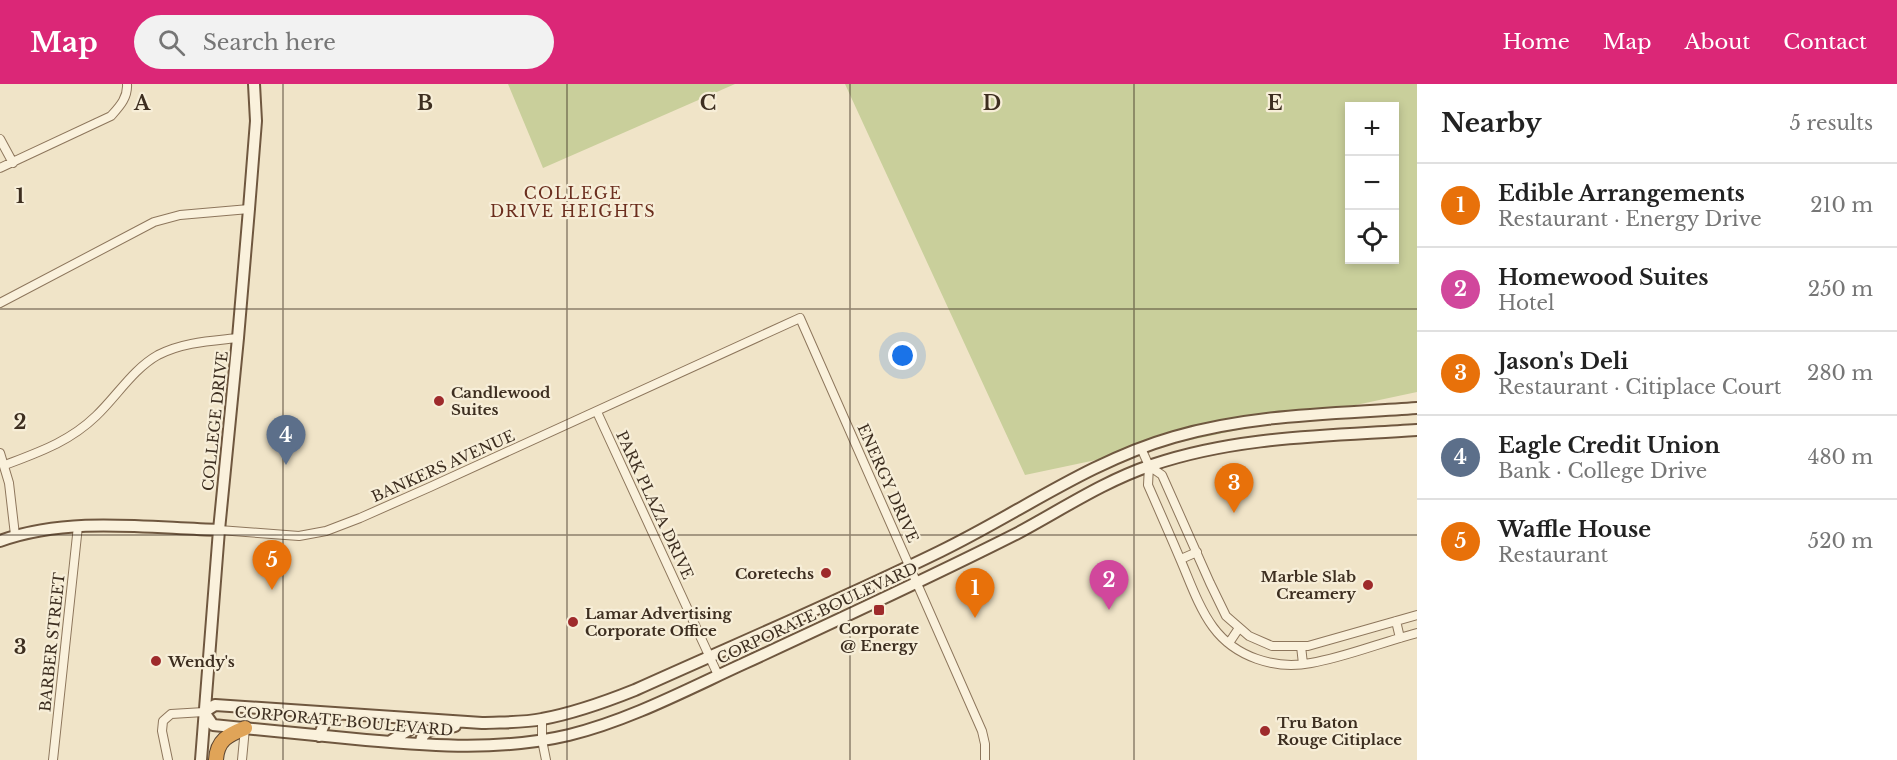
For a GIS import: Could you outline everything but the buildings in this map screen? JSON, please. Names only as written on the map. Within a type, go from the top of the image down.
[{"type":"highway","points":[[216,760],[216,751],[222,740],[245,728]]},
{"type":"street","points":[[0,168],[111,117],[123,103],[128,88],[127,84]]},
{"type":"street","name":"COLLEGE DRIVE","points":[[201,760],[219,530],[249,209],[255,120],[254,84]]},
{"type":"street","points":[[0,139],[13,163]]},
{"type":"street","points":[[0,303],[154,222],[180,215],[249,209]]},
{"type":"street","name":"BANKERS AVENUE","points":[[219,530],[299,536],[326,531],[597,412],[800,318]]},
{"type":"street","name":"ENERGY DRIVE","points":[[800,318],[982,731],[986,744],[985,760]]},
{"type":"street","points":[[5,465],[52,448],[78,432],[98,415],[133,375],[157,356],[184,345],[238,338]]},
{"type":"street","name":"CORPORATE BOULEVARD","points":[[1417,408],[1266,419],[1173,437],[1142,448],[1090,470],[988,527],[909,566],[635,690],[586,709],[522,722],[465,722],[215,705],[204,712],[213,725],[421,744],[485,747],[571,734],[624,718],[918,584],[1052,515],[1095,490],[1149,466],[1188,454],[1232,445],[1417,430]]},
{"type":"street","name":"PARK PLAZA DRIVE","points":[[597,412],[718,675]]},
{"type":"street","points":[[1142,448],[1149,466],[1148,485],[1212,625],[1240,651],[1268,663],[1303,664],[1417,633]]},
{"type":"street","points":[[0,453],[9,483],[15,535]]},
{"type":"street","points":[[1149,466],[1162,475],[1226,615],[1249,636],[1272,646],[1301,646],[1417,615]]},
{"type":"street","points":[[0,541],[15,535],[78,526],[146,525],[219,530]]},
{"type":"street","name":"BARBER STREET","points":[[52,760],[78,526]]},
{"type":"street","points":[[1181,559],[1197,552]]},
{"type":"street","points":[[799,638],[797,630],[808,612]]},
{"type":"street","points":[[1396,621],[1400,638]]},
{"type":"street","points":[[1229,643],[1239,628]]},
{"type":"street","points":[[1301,646],[1303,664]]},
{"type":"street","points":[[571,734],[572,722],[586,709]]},
{"type":"street","points":[[168,760],[162,730],[163,721],[171,714],[204,712]]},
{"type":"street","points":[[319,736],[328,713]]},
{"type":"street","points":[[389,742],[412,728],[416,719]]},
{"type":"street","points":[[542,719],[542,740],[546,760]]},
{"type":"street","points":[[421,744],[422,735],[427,731],[465,722]]},
{"type":"street","points":[[242,760],[245,728]]},
{"type":"green space","points":[[508,84],[735,84],[543,168]]},
{"type":"green space","points":[[845,84],[1417,84],[1417,392],[1025,475]]},
{"type":"place","name":"Candlewood Suites","points":[[439,401]]},
{"type":"place","name":"Eagle Credit Union","points":[[286,465]]},
{"type":"place","name":"Jason's Deli","points":[[1234,513]]},
{"type":"place","name":"Coretechs","points":[[826,573]]},
{"type":"place","name":"Marble Slab Creamery","points":[[1368,585]]},
{"type":"place","name":"Waffle House","points":[[272,590]]},
{"type":"place","name":"Corporate @ Energy","points":[[879,610]]},
{"type":"place","name":"Homewood Suites","points":[[1109,610]]},
{"type":"place","name":"Edible Arrangements","points":[[975,618]]},
{"type":"place","name":"Lamar Advertising Corporate Office","points":[[573,622]]},
{"type":"place","name":"Wendy's","points":[[156,661]]},
{"type":"place","name":"Tru Baton Rouge Citiplace","points":[[1265,731]]},
{"type":"district","name":"COLLEGE DRIVE HEIGHTS","points":[[573,202]]}]
